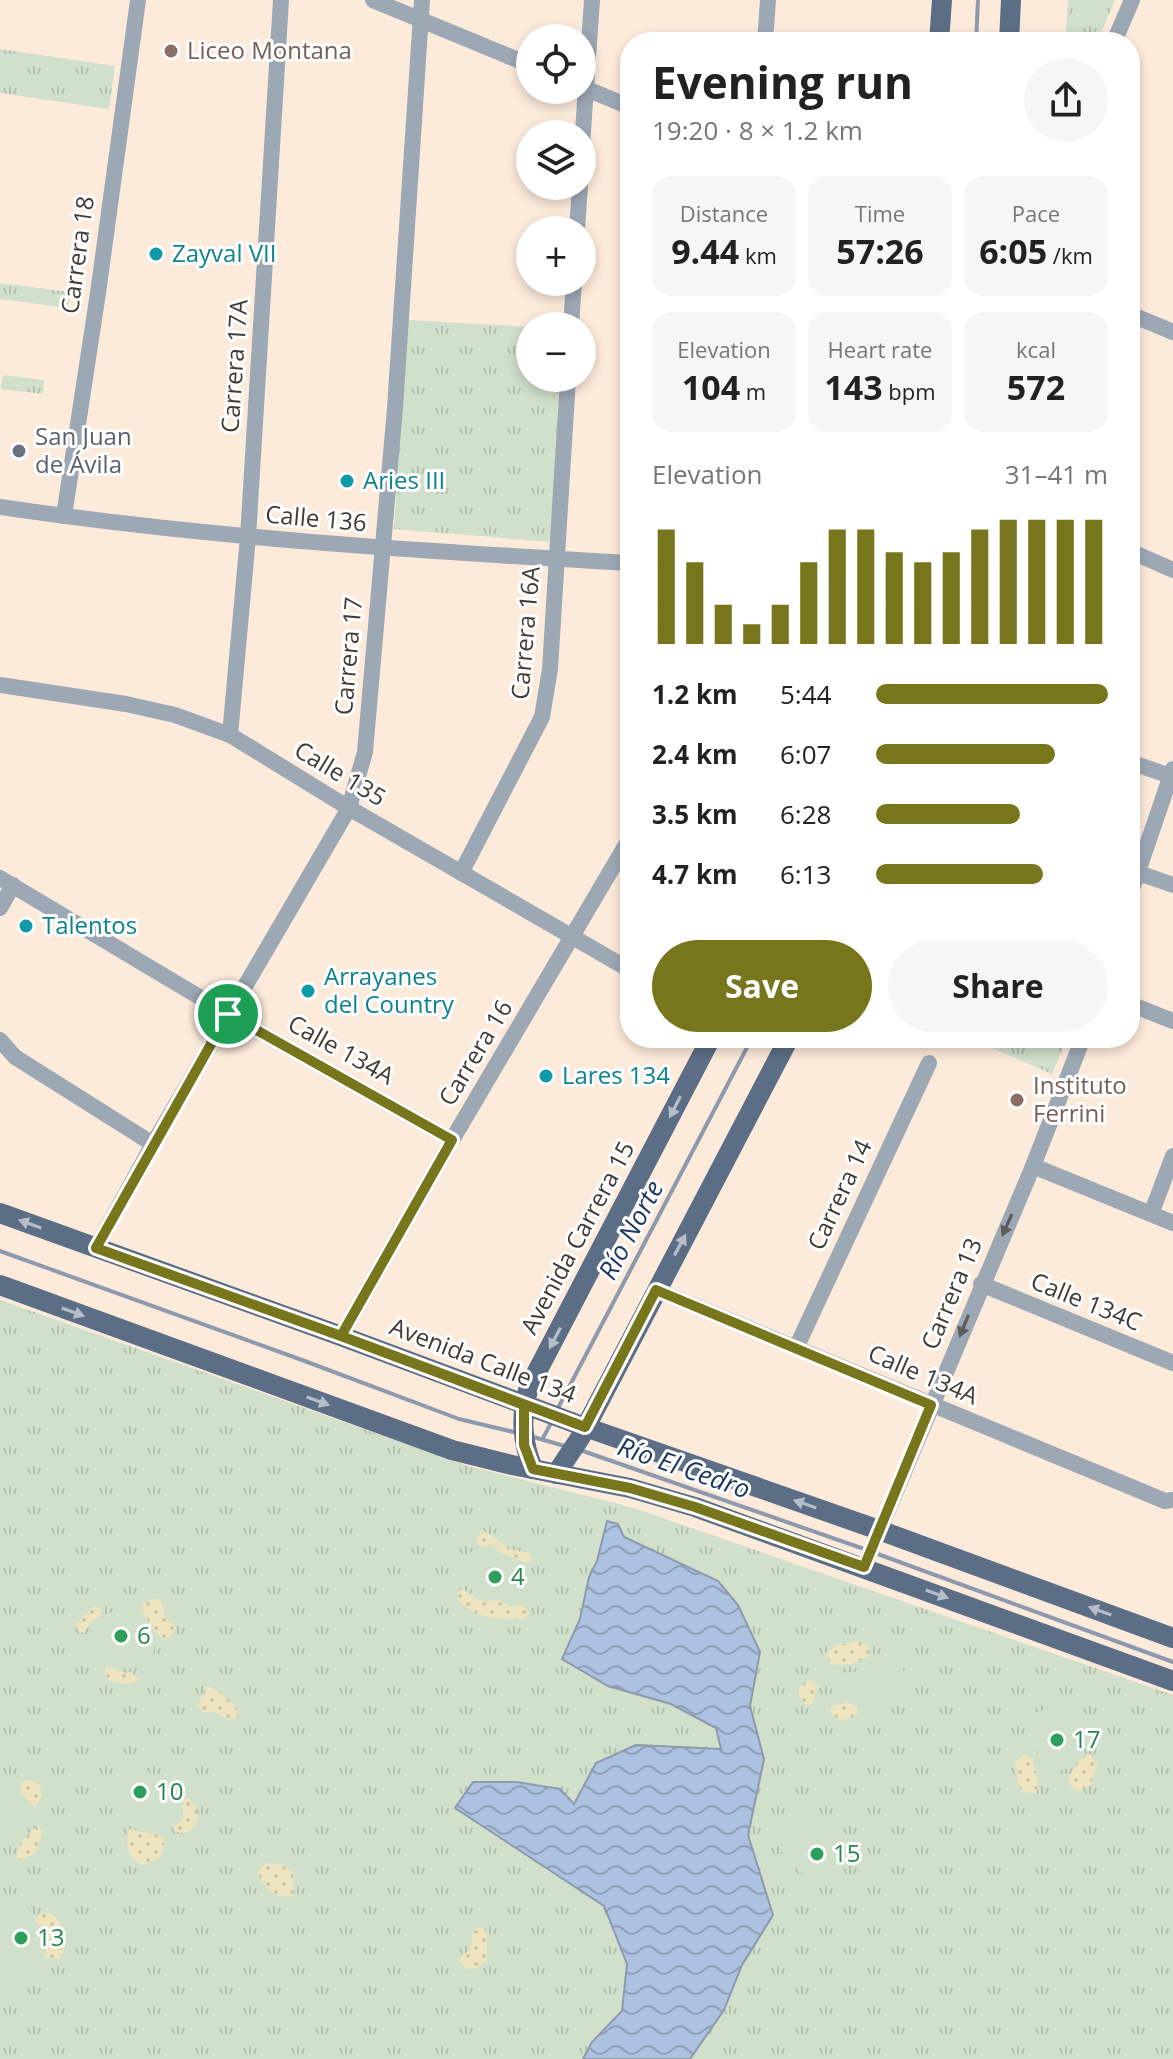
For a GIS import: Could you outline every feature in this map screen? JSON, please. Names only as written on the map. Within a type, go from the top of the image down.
[{"type":"main road","points":[[940,32],[942,0]]},
{"type":"main road","points":[[1009,32],[1011,0]]},
{"type":"main road","name":"Avenida Carrera 15","points":[[533,1469],[524,1445],[529,1387],[706,1048]]},
{"type":"main road","points":[[560,1469],[578,1429],[656,1290],[784,1048]]},
{"type":"main road","name":"Avenida Calle 134","points":[[0,1213],[341,1336],[578,1429],[871,1549],[1173,1681]]},
{"type":"main road","name":"Avenida Calle 134","points":[[0,1285],[452,1450],[533,1469],[560,1469],[695,1507],[871,1549],[1173,1638]]},
{"type":"street","name":"Carrera 18","points":[[64,516],[138,0]]},
{"type":"street","name":"Carrera 17A","points":[[230,735],[248,537],[281,0]]},
{"type":"street","points":[[373,0],[516,59]]},
{"type":"street","name":"Carrera 17","points":[[96,1248],[153,1144],[349,808],[365,752],[395,408],[422,0]]},
{"type":"street","points":[[590,24],[592,0]]},
{"type":"street","points":[[766,32],[768,0]]},
{"type":"street","points":[[1118,32],[1132,0]]},
{"type":"street","points":[[596,93],[620,103]]},
{"type":"street","points":[[1140,318],[1173,332]]},
{"type":"street","name":"Carrera 16A","points":[[461,873],[542,717],[550,669],[567,392]]},
{"type":"street","name":"Calle 136","points":[[0,507],[248,537],[381,549],[620,562]]},
{"type":"street","points":[[1140,555],[1173,570]]},
{"type":"street","name":"Calle 135","points":[[0,685],[126,704],[175,715],[230,735],[349,808],[620,964]]},
{"type":"street","points":[[1140,765],[1171,773],[1140,853]]},
{"type":"street","name":"Carrera 16","points":[[341,1336],[452,1140],[620,855]]},
{"type":"street","points":[[1140,873],[1173,885]]},
{"type":"street","points":[[0,908],[7,882]]},
{"type":"street","name":"Calle 134A","points":[[7,882],[228,1014],[452,1140]]},
{"type":"street","points":[[1140,1008],[1173,1021]]},
{"type":"street","points":[[0,1040],[15,1057],[153,1144]]},
{"type":"street","name":"Carrera 13","points":[[871,1549],[1033,1166],[1079,1048]]},
{"type":"street","name":"Carrera 14","points":[[796,1348],[929,1063]]},
{"type":"street","points":[[1151,1214],[1173,1156]]},
{"type":"street","points":[[1033,1166],[1173,1223]]},
{"type":"street","name":"Calle 134C","points":[[981,1284],[1173,1363]]},
{"type":"street","name":"Calle 134A","points":[[656,1290],[1165,1501],[1173,1500]]},
{"type":"green space","points":[[1068,0],[1115,0],[1101,32],[1066,32]]},
{"type":"green space","points":[[0,49],[115,66],[109,109],[0,93]]},
{"type":"green space","points":[[0,283],[70,292],[68,308],[0,299]]},
{"type":"green space","points":[[407,320],[516,326],[516,392],[558,392],[552,542],[394,529]]},
{"type":"green space","points":[[3,375],[44,380],[43,394],[1,389]]},
{"type":"green space","points":[[992,1048],[1063,1048],[1052,1074]]},
{"type":"green space","points":[[0,1300],[465,1465],[634,1508],[1173,1695],[1173,2059],[0,2059]]},
{"type":"green space","name":"4","points":[[485,1552],[523,1571],[536,1588],[528,1601],[510,1604],[499,1598],[484,1598],[463,1583],[461,1566],[465,1554]]},
{"type":"green space","name":"6","points":[[123,1608],[135,1611],[148,1625],[154,1643],[152,1656],[144,1665],[118,1667],[104,1661],[94,1649],[88,1633],[108,1614]]},
{"type":"green space","points":[[882,1655],[895,1660],[904,1671],[899,1689],[888,1705],[869,1711],[861,1697],[833,1696],[829,1673],[858,1671]]},
{"type":"green space","name":"17","points":[[1049,1708],[1065,1713],[1083,1734],[1082,1746],[1069,1768],[1054,1772],[1033,1746],[1030,1732],[1035,1713]]},
{"type":"green space","name":"10","points":[[120,1766],[145,1771],[167,1785],[176,1805],[169,1824],[151,1828],[119,1816],[109,1790]]},
{"type":"green space","points":[[0,1790],[12,1792],[21,1798],[28,1815],[21,1832],[12,1838],[0,1840]]},
{"type":"green space","name":"15","points":[[798,1820],[814,1832],[846,1841],[850,1862],[842,1871],[811,1881],[788,1859],[773,1832],[781,1823]]},
{"type":"green space","name":"13","points":[[7,1899],[19,1900],[29,1910],[42,1944],[40,1962],[19,1979],[2,1973],[0,1966],[0,1905]]},
{"type":"sand","points":[[484,1531],[512,1550],[529,1553],[532,1561],[525,1563],[501,1553],[492,1544],[484,1547],[477,1545],[477,1538]]},
{"type":"sand","points":[[462,1589],[482,1601],[499,1600],[510,1607],[523,1605],[530,1613],[525,1619],[481,1615],[459,1601],[458,1593]]},
{"type":"sand","points":[[159,1599],[163,1604],[165,1617],[176,1628],[164,1640],[153,1630],[141,1609],[143,1603]]},
{"type":"sand","points":[[94,1606],[102,1609],[102,1615],[92,1621],[83,1633],[79,1631],[76,1624]]},
{"type":"sand","points":[[858,1641],[868,1646],[871,1653],[852,1663],[830,1664],[826,1653],[835,1646]]},
{"type":"sand","points":[[106,1666],[124,1673],[131,1672],[140,1680],[127,1684],[110,1681],[105,1673]]},
{"type":"sand","points":[[809,1680],[818,1685],[813,1702],[808,1707],[799,1695],[799,1687]]},
{"type":"sand","points":[[207,1686],[221,1693],[235,1706],[238,1710],[235,1719],[228,1720],[215,1712],[202,1712],[198,1706]]},
{"type":"sand","points":[[846,1702],[858,1707],[858,1712],[844,1720],[833,1716],[831,1707]]},
{"type":"sand","points":[[1025,1754],[1033,1760],[1039,1786],[1036,1793],[1023,1792],[1019,1786],[1015,1762]]},
{"type":"sand","points":[[1088,1754],[1097,1765],[1091,1785],[1080,1791],[1074,1790],[1069,1781],[1070,1775],[1076,1763]]},
{"type":"sand","points":[[27,1780],[40,1784],[42,1796],[35,1808],[22,1794],[21,1782]]},
{"type":"sand","points":[[189,1798],[198,1812],[197,1821],[186,1833],[175,1832],[174,1827],[183,1819],[183,1800]]},
{"type":"sand","points":[[37,1825],[43,1831],[35,1854],[21,1860],[16,1857],[21,1842]]},
{"type":"sand","points":[[129,1829],[159,1835],[164,1839],[159,1858],[140,1865],[136,1862],[128,1849]]},
{"type":"sand","points":[[265,1863],[284,1865],[293,1873],[294,1895],[276,1895],[267,1888],[258,1872]]},
{"type":"sand","points":[[40,1913],[51,1913],[62,1929],[65,1948],[59,1959],[45,1957],[48,1935],[36,1921]]},
{"type":"sand","points":[[483,1927],[487,1933],[487,1960],[477,1968],[467,1969],[460,1962],[462,1956],[470,1950],[474,1929]]},
{"type":"water","points":[[607,1521],[618,1524],[624,1537],[718,1581],[738,1605],[760,1652],[750,1706],[764,1759],[748,1835],[773,1915],[742,1965],[724,2010],[690,2059],[583,2059],[592,2042],[622,2011],[627,1964],[604,1906],[455,1808],[473,1782],[516,1782],[560,1789],[574,1804],[596,1763],[636,1745],[721,1749],[716,1728],[671,1704],[608,1686],[562,1659],[580,1619],[589,1577],[597,1561]]},
{"type":"waterway","name":"Río Norte","points":[[976,32],[978,0]]},
{"type":"waterway","name":"Río Norte","points":[[558,1408],[747,1048]]},
{"type":"waterway","name":"Río El Cedro","points":[[0,1251],[459,1419],[518,1433]]},
{"type":"waterway","name":"Río Norte","points":[[543,1438],[551,1423]]},
{"type":"waterway","name":"Río El Cedro","points":[[530,1436],[568,1447]]},
{"type":"waterway","name":"Río El Cedro","points":[[580,1450],[867,1550]]},
{"type":"waterway","name":"Río El Cedro","points":[[875,1553],[1173,1662]]},
{"type":"place","name":"Liceo Montana","points":[[171,51]]},
{"type":"place","name":"Zayval VII","points":[[156,254]]},
{"type":"place","name":"San Juan de Ávila","points":[[19,451]]},
{"type":"place","name":"Aries III","points":[[347,481]]},
{"type":"place","name":"Talentos","points":[[26,926]]},
{"type":"place","name":"Arrayanes del Country","points":[[308,991]]},
{"type":"place","name":"Lares 134","points":[[546,1076]]},
{"type":"place","name":"Instituto Ferrini","points":[[1017,1100]]},
{"type":"place","name":"4","points":[[495,1577]]},
{"type":"place","name":"6","points":[[121,1636]]},
{"type":"place","name":"17","points":[[1057,1740]]},
{"type":"place","name":"10","points":[[140,1792]]},
{"type":"place","name":"15","points":[[817,1854]]},
{"type":"place","name":"13","points":[[21,1938]]},
{"type":"route","points":[[228,1014],[452,1140],[341,1336],[585,1427],[656,1290],[931,1405],[864,1567],[695,1507],[630,1488],[533,1469],[524,1445],[524,1405],[96,1248],[228,1014]]}]
